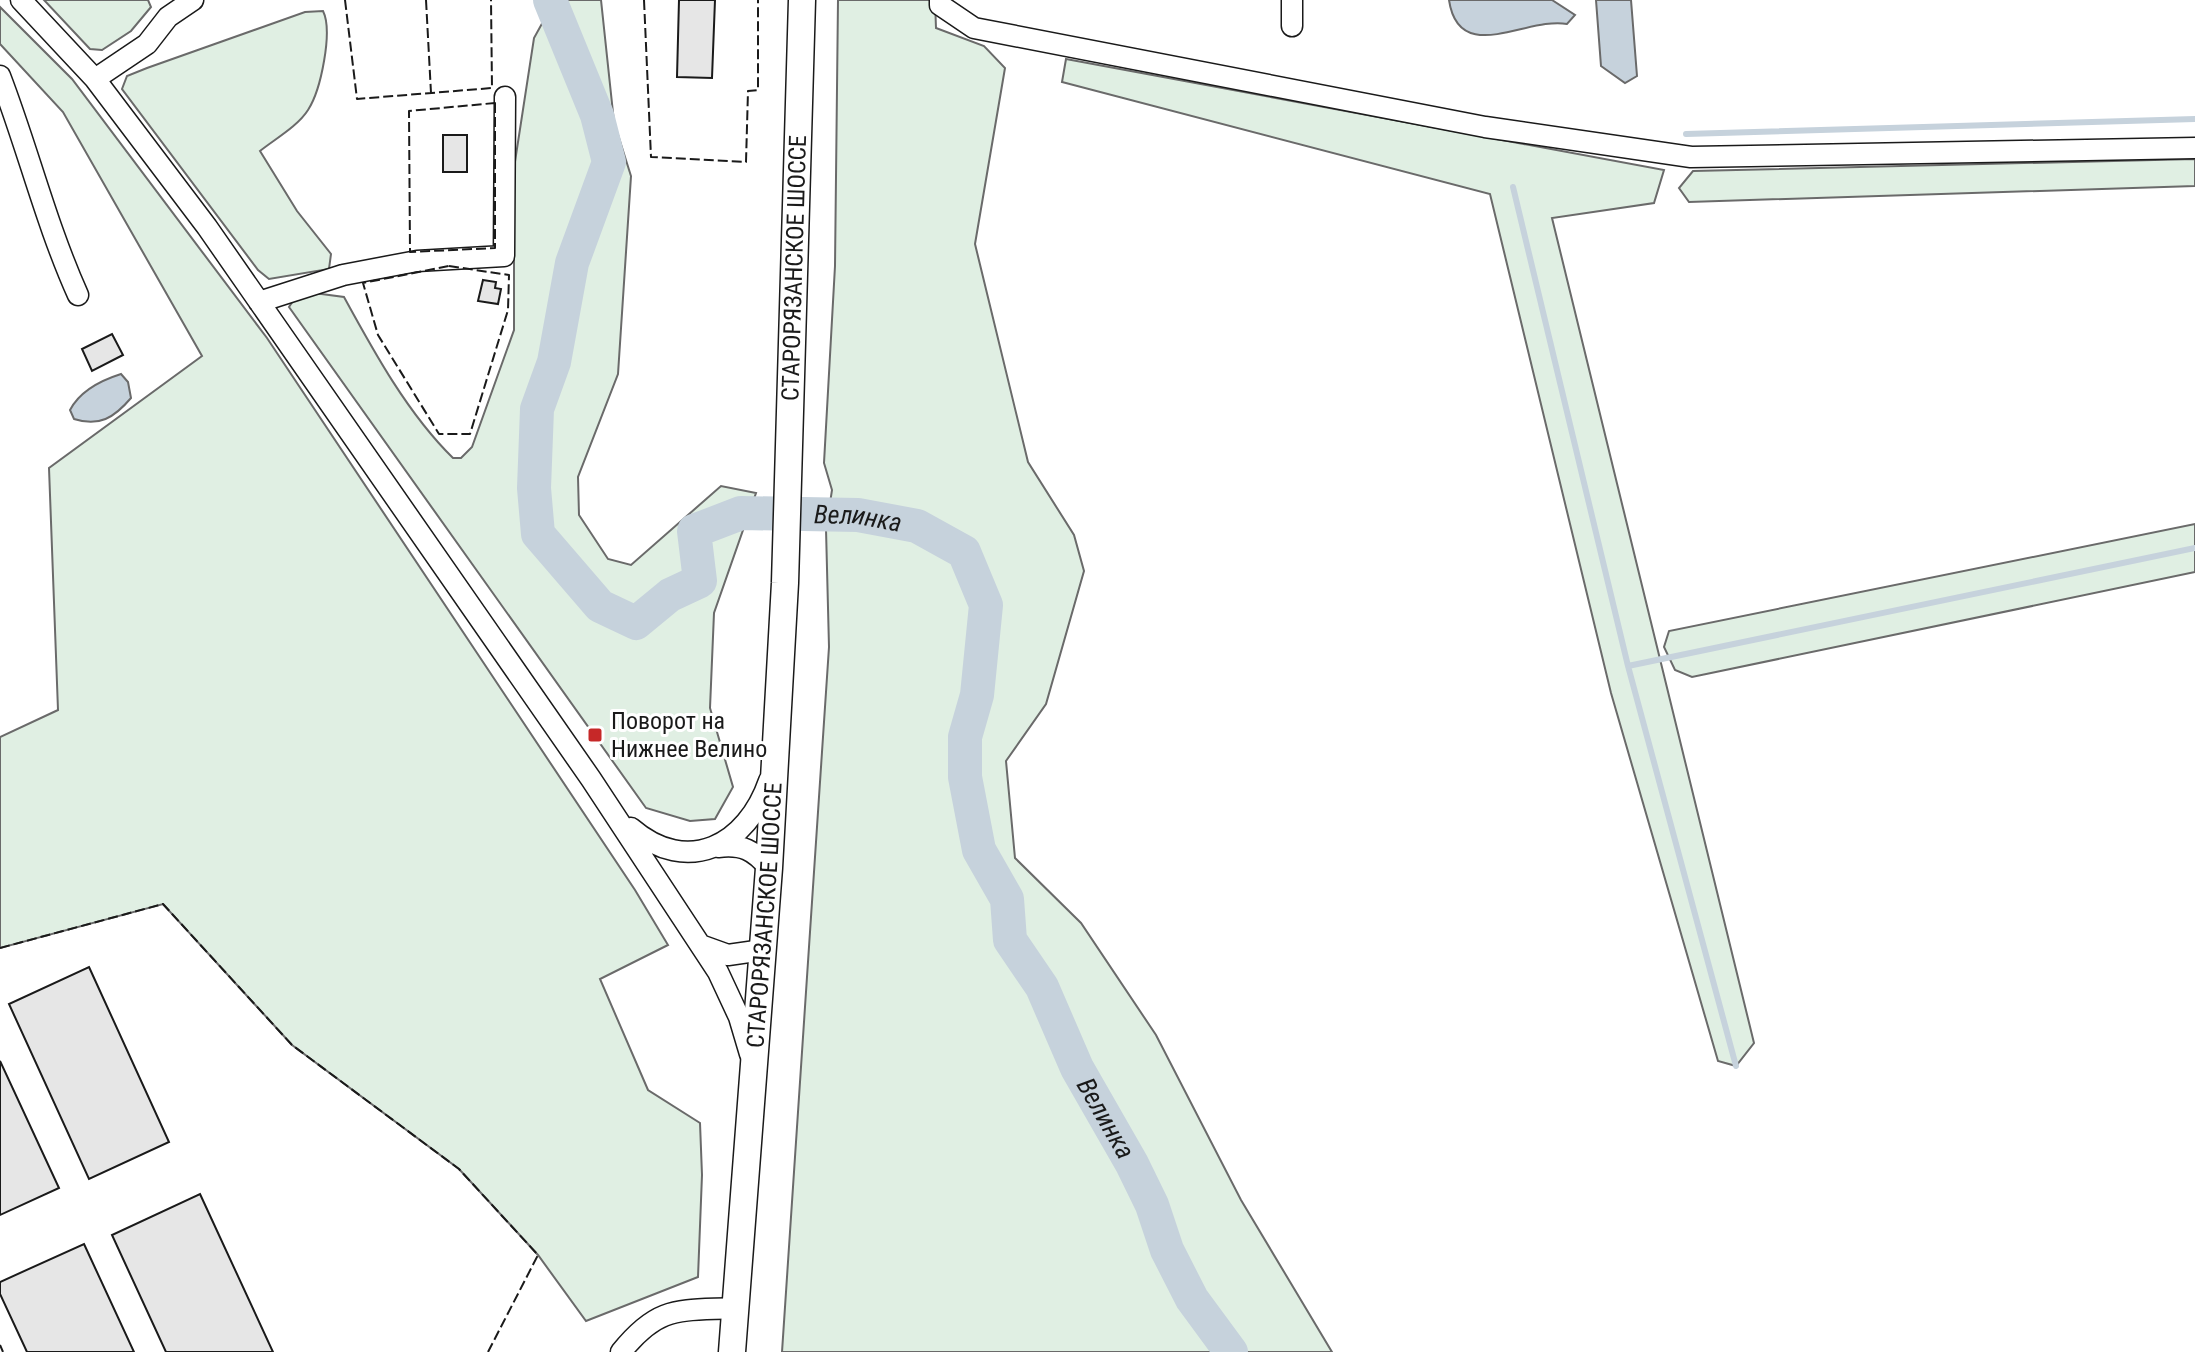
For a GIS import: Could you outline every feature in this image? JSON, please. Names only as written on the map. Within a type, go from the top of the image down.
[{"type":"main road","name":"СТАРОРЯЗАНСКОЕ ШОССЕ","points":[[732,1352],[769,868],[785,583],[802,0]]},
{"type":"street","points":[[21,0],[95,79],[259,302],[617,817],[703,946],[739,1017],[753,1070]]},
{"type":"street","points":[[95,79],[147,44],[168,17],[193,0]]},
{"type":"street","points":[[940,0],[940,5],[974,28],[1485,127],[1691,157],[2195,148]]},
{"type":"street","points":[[1292,0],[1292,26]]},
{"type":"street","points":[[0,76],[26,144],[60,256],[78,295]]},
{"type":"street","points":[[259,302],[343,275],[387,266],[417,261],[504,256],[505,97]]},
{"type":"street","points":[[715,847],[737,835],[751,820],[774,766]]},
{"type":"street","points":[[617,817],[640,837],[661,847],[681,852],[734,845],[748,848],[769,868]]},
{"type":"street","points":[[703,946],[728,955],[763,950]]},
{"type":"street","points":[[621,1352],[638,1331],[666,1312],[735,1308]]},
{"type":"green space","points":[[44,0],[148,0],[151,7],[131,31],[102,50],[90,49]]},
{"type":"green space","points":[[555,0],[601,0],[614,122],[631,176],[618,374],[578,477],[579,515],[608,559],[631,565],[721,486],[756,493],[714,613],[710,708],[733,787],[715,819],[690,821],[646,808],[289,307],[295,298],[314,293],[344,297],[393,382],[437,441],[453,458],[461,458],[472,447],[514,330],[514,168],[534,38]]},
{"type":"green space","points":[[838,0],[935,0],[936,28],[984,46],[1005,68],[975,244],[1028,462],[1074,535],[1084,571],[1046,704],[1006,761],[1015,858],[1081,923],[1156,1035],[1241,1200],[1332,1352],[782,1352],[829,647],[826,529],[832,490],[824,463],[835,266]]},
{"type":"green space","points":[[0,7],[72,79],[267,338],[635,890],[668,945],[600,979],[648,1090],[700,1123],[702,1175],[698,1277],[586,1321],[538,1255],[459,1169],[292,1045],[163,904],[0,948],[0,737],[58,710],[49,468],[202,356],[63,112],[0,44]]},
{"type":"green space","points":[[323,11],[326,46],[313,101],[298,121],[260,151],[297,211],[331,254],[329,269],[269,279],[258,270],[122,89],[127,76],[147,68],[305,12]]},
{"type":"green space","points":[[1066,59],[1664,170],[1654,203],[1552,218],[1754,1043],[1736,1066],[1718,1061],[1611,693],[1490,194],[1062,82]]},
{"type":"green space","points":[[2195,159],[2195,186],[1689,202],[1679,188],[1693,171]]},
{"type":"green space","points":[[2195,524],[2195,572],[1692,677],[1675,670],[1664,647],[1669,631]]},
{"type":"shaded area","points":[[1449,0],[1552,0],[1575,15],[1567,24],[1551,23],[1480,35],[1466,31],[1455,20]]},
{"type":"shaded area","points":[[1596,0],[1631,0],[1637,76],[1625,83],[1601,66]]},
{"type":"shaded area","points":[[121,374],[128,382],[131,398],[125,405],[112,416],[99,421],[74,419],[70,410],[80,397],[99,383]]},
{"type":"building","points":[[679,0],[715,0],[712,78],[677,77]]},
{"type":"building","points":[[443,135],[467,135],[467,172],[443,172]]},
{"type":"building","points":[[483,280],[496,282],[495,288],[501,289],[498,304],[478,301]]},
{"type":"building","points":[[112,334],[123,355],[92,371],[82,349]]},
{"type":"building","points":[[89,967],[169,1142],[89,1179],[9,1004]]},
{"type":"building","points":[[0,1061],[59,1188],[0,1215]]},
{"type":"building","points":[[200,1194],[273,1352],[166,1352],[112,1235]]},
{"type":"building","points":[[84,1244],[134,1352],[27,1352],[0,1294],[0,1282]]},
{"type":"waterway","name":"Велинка","points":[[550,0],[597,115],[609,162],[572,263],[554,362],[537,409],[534,488],[538,534],[600,606],[636,623],[670,595],[700,581],[694,531],[741,513],[858,515],[917,526],[964,552],[986,605],[977,695],[965,737],[965,777],[979,850],[1007,899],[1010,940],[1042,987],[1077,1068],[1132,1164],[1152,1205],[1167,1250],[1192,1299],[1231,1352]]},
{"type":"waterway","points":[[1686,134],[2195,119]]},
{"type":"waterway","points":[[1513,187],[1628,666],[1736,1066]]},
{"type":"waterway","points":[[1628,666],[2195,548]]},
{"type":"fence","points":[[345,0],[357,99],[492,88],[491,0]]},
{"type":"fence","points":[[426,0],[431,93]]},
{"type":"fence","points":[[644,0],[651,157],[746,162],[748,91],[758,90],[758,0]]},
{"type":"fence","points":[[495,103],[495,248],[410,252],[409,111],[495,103]]},
{"type":"fence","points":[[449,266],[509,275],[508,310],[470,434],[439,434],[378,335],[363,283],[449,266]]},
{"type":"fence","points":[[0,948],[163,904],[292,1045],[459,1169],[538,1255],[488,1352]]},
{"type":"fence","points":[[0,1345],[3,1352]]},
{"type":"place","name":"Поворот на Нижнее Велино","points":[[595,735]]}]
